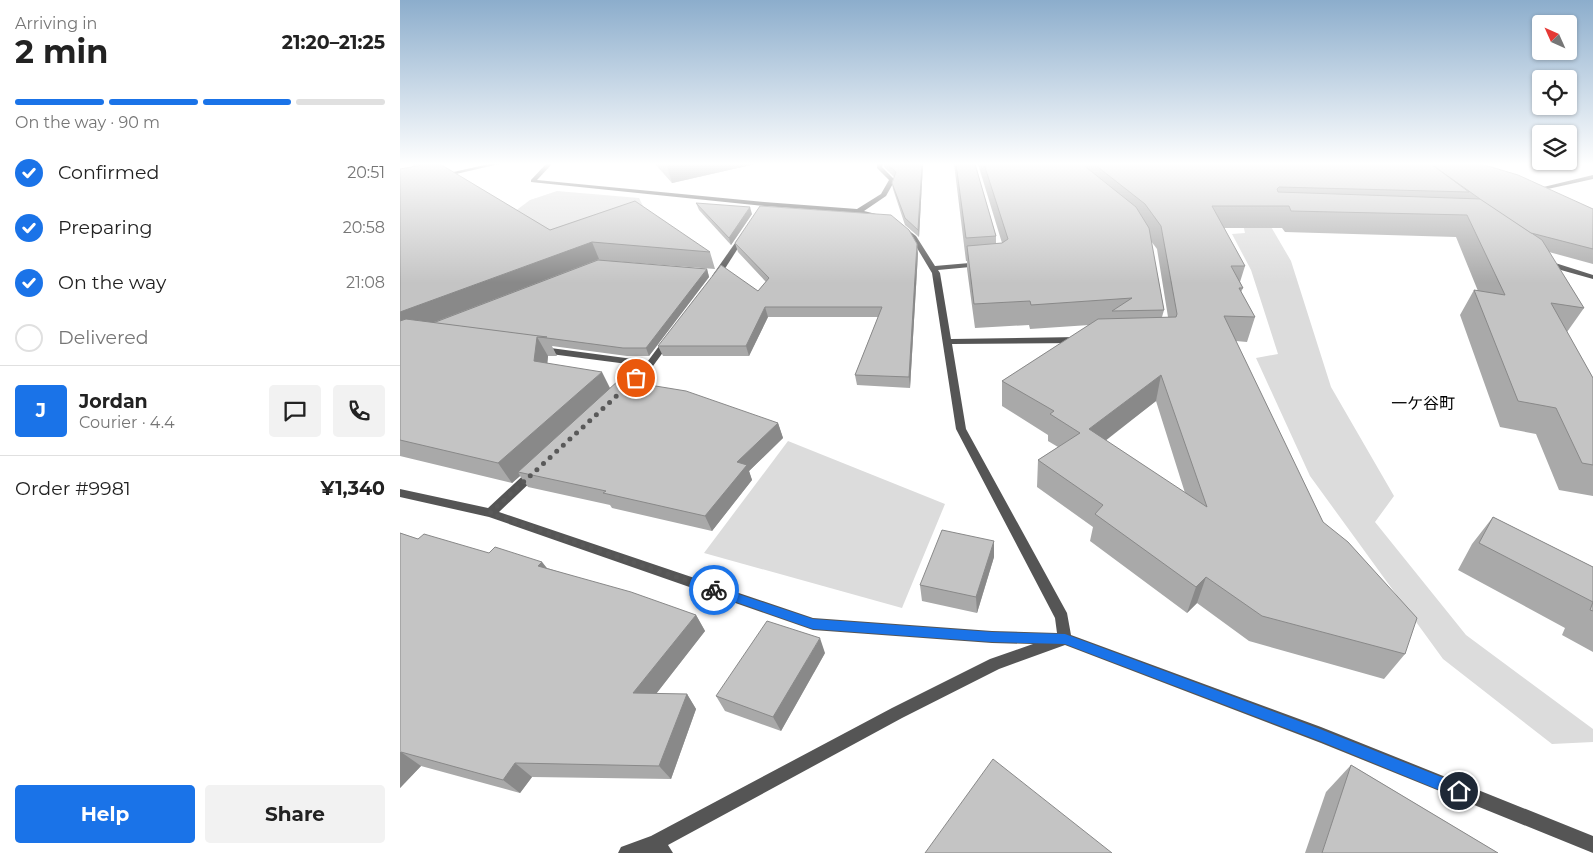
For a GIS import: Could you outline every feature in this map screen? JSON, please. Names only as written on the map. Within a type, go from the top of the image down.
[{"type":"street","points":[[726,204],[761,208],[858,211],[894,220],[914,238],[936,274],[961,429],[1062,617],[1065,639]]},
{"type":"street","points":[[858,211],[872,204]]},
{"type":"street","points":[[713,275],[749,227]]},
{"type":"street","points":[[1537,261],[1593,277]]},
{"type":"street","points":[[933,268],[992,263]]},
{"type":"street","points":[[614,398],[650,364],[673,334]]},
{"type":"street","points":[[947,342],[1086,340]]},
{"type":"street","points":[[534,349],[650,364]]},
{"type":"street","points":[[490,513],[541,466]]},
{"type":"street","points":[[400,493],[490,513],[813,624],[992,637],[1065,639],[1320,735],[1593,845]]},
{"type":"street","points":[[628,853],[660,848],[896,713],[995,664],[1065,639]]},
{"type":"shaded area","points":[[525,204],[642,204],[644,208],[400,298]]},
{"type":"shaded area","points":[[1238,204],[1258,204],[1291,261],[1331,387],[1394,496],[1375,522],[1466,635],[1593,729],[1593,742],[1552,744],[1443,659],[1310,476],[1256,358],[1278,354],[1251,270],[1232,234],[1245,233]]},
{"type":"shaded area","points":[[788,441],[945,504],[902,608],[704,553]]},
{"type":"building","points":[[400,204],[506,204],[550,230],[627,204],[639,204],[710,252],[592,242],[400,312]]},
{"type":"building","points":[[697,204],[750,207],[729,238]]},
{"type":"building","points":[[900,204],[920,204],[918,230],[905,218]]},
{"type":"building","points":[[961,204],[987,204],[996,236],[966,238]]},
{"type":"building","points":[[997,204],[1132,204],[1149,228],[1164,310],[1112,311],[1132,298],[1031,305],[1030,301],[974,304],[967,246],[1002,243],[1008,239]]},
{"type":"building","points":[[1145,204],[1488,204],[1542,240],[1584,308],[1551,303],[1593,378],[1593,465],[1582,463],[1556,408],[1518,401],[1474,290],[1505,295],[1467,215],[1291,211],[1289,206],[1212,206],[1245,266],[1231,266],[1243,288],[1239,288],[1255,317],[1224,316],[1323,522],[1348,542],[1417,618],[1405,654],[1262,616],[1206,577],[1196,587],[1095,514],[1103,505],[1038,460],[1080,433],[1050,414],[1054,411],[1002,381],[1098,319],[1176,317],[1161,226]],"holes":[[[1161,375],[1207,507],[1089,429]]]},
{"type":"building","points":[[1487,204],[1582,204],[1593,209],[1593,249],[1531,233]]},
{"type":"building","points":[[760,206],[891,215],[909,230],[917,244],[909,377],[855,375],[882,307],[765,307],[746,346],[658,346],[721,265],[758,291],[769,278],[735,243]]},
{"type":"building","points":[[598,260],[707,269],[646,348],[623,348],[433,323]]},
{"type":"building","points":[[406,319],[547,337],[537,337],[534,361],[602,372],[498,463],[400,440],[400,321]]},
{"type":"building","points":[[619,380],[686,391],[778,423],[737,462],[747,465],[705,516],[603,493],[606,491],[518,472]]},
{"type":"building","points":[[1493,517],[1593,567],[1593,602],[1479,543]]},
{"type":"building","points":[[942,530],[994,541],[976,597],[920,585]]},
{"type":"building","points":[[400,533],[418,539],[424,534],[489,553],[495,547],[542,562],[538,566],[631,592],[696,615],[633,693],[687,694],[659,766],[515,763],[503,780],[400,753]]},
{"type":"building","points":[[767,621],[820,638],[773,717],[716,696]]},
{"type":"building","points":[[993,759],[1112,853],[925,853]]},
{"type":"building","points":[[1351,765],[1498,853],[1322,853]]},
{"type":"way so far","points":[[636,378],[490,513],[714,590]]},
{"type":"district","name":"一ケ谷町","points":[[1423,403]]},
{"type":"route","points":[[714,590],[813,624],[992,637],[1065,639],[1320,735],[1459,791]]}]
